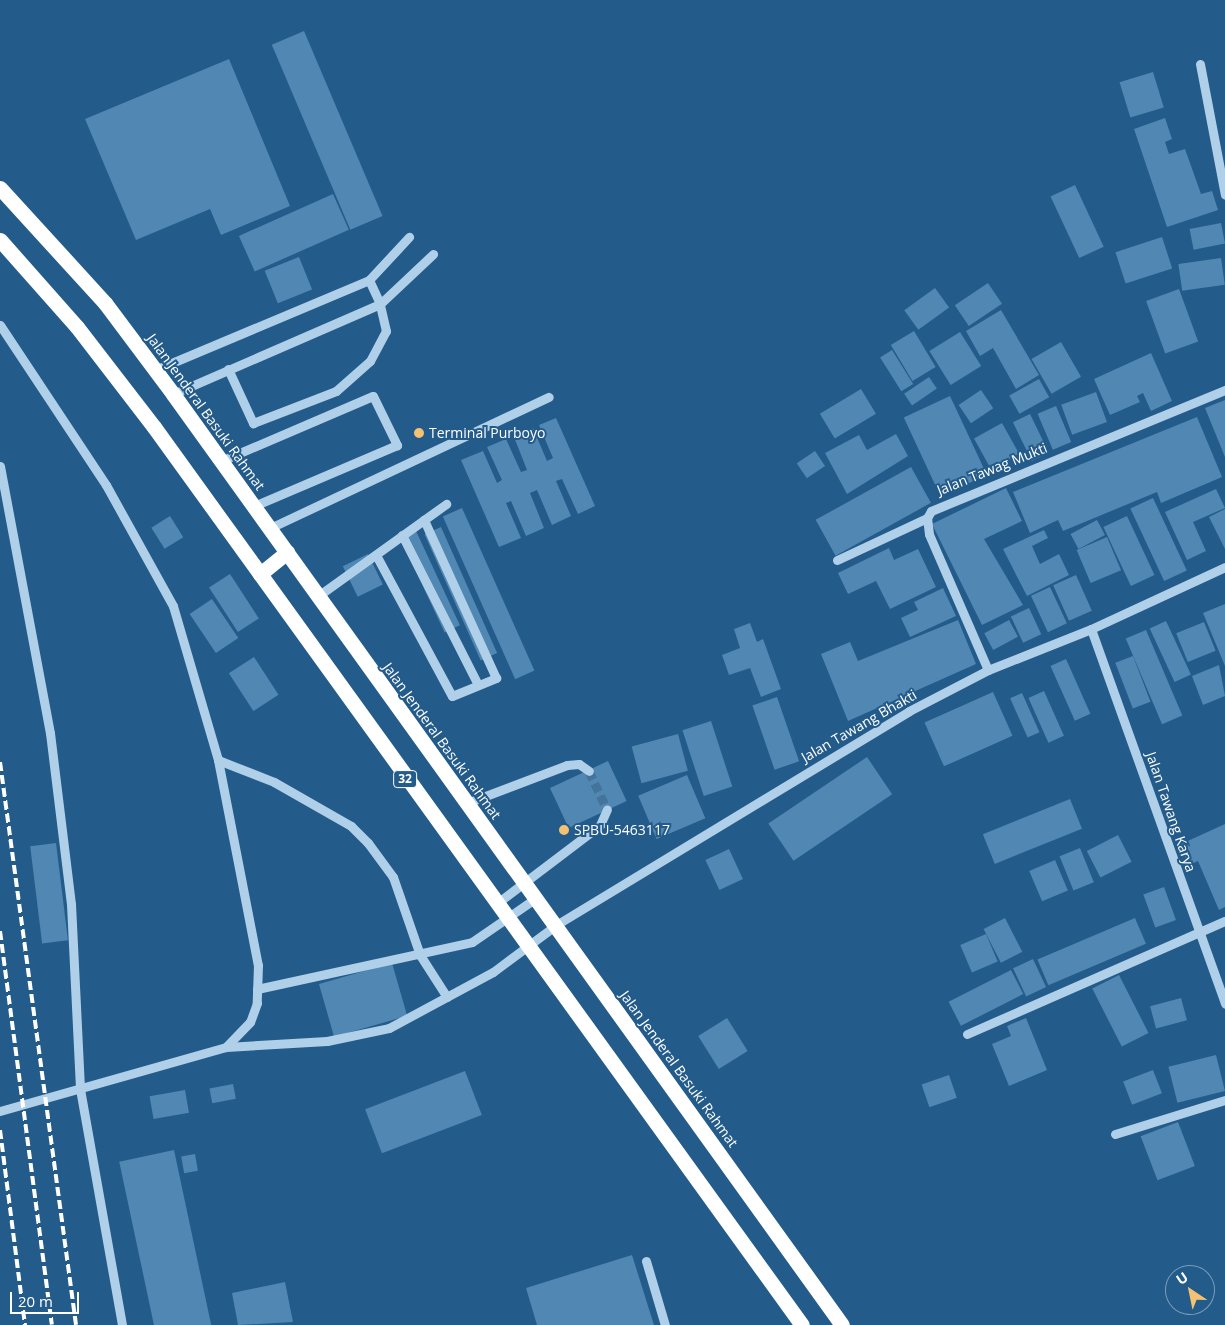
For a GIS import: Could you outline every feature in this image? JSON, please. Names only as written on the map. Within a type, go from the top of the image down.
[{"type":"highway","name":"Jalan Jenderal Basuki Rahmat","points":[[0,188],[105,303],[222,460],[842,1325]]},
{"type":"highway","name":"32","points":[[0,240],[77,327],[260,574],[527,947],[802,1325]]},
{"type":"highway","points":[[260,574],[287,552]]},
{"type":"street","points":[[1200,64],[1225,195]]},
{"type":"street","points":[[155,370],[369,280],[409,238]]},
{"type":"street","points":[[173,394],[380,304],[433,254]]},
{"type":"street","points":[[228,370],[253,423],[336,391],[370,361],[386,331],[380,304],[369,280]]},
{"type":"street","points":[[0,325],[106,485],[173,606],[218,760],[258,965],[257,989],[250,1022],[226,1047]]},
{"type":"street","name":"Jalan Tawag Mukti","points":[[837,560],[927,518],[941,504],[1225,390]]},
{"type":"street","points":[[222,460],[373,396],[397,445],[254,506]]},
{"type":"street","points":[[270,528],[549,398]]},
{"type":"street","points":[[0,466],[18,544],[51,743],[71,904],[80,1089],[122,1325]]},
{"type":"street","points":[[318,596],[446,504]]},
{"type":"street","points":[[927,518],[929,534],[988,670]]},
{"type":"street","points":[[376,555],[452,696],[496,678],[424,520]]},
{"type":"street","points":[[402,536],[478,685]]},
{"type":"street","name":"Jalan Tawang Bhakti","points":[[0,1111],[226,1047],[327,1041],[390,1028],[447,997],[527,947],[556,925],[789,783],[988,670],[1091,630],[1225,567]]},
{"type":"street","name":"Jalan Tawang Karya","points":[[1091,630],[1225,1004]]},
{"type":"street","points":[[218,760],[274,782],[351,826],[393,877],[420,955],[447,997]]},
{"type":"street","points":[[467,803],[566,765],[579,764],[588,771]]},
{"type":"street","points":[[496,904],[600,825],[607,810]]},
{"type":"street","points":[[257,989],[420,955],[472,942],[536,898]]},
{"type":"street","points":[[967,1034],[1225,921]]},
{"type":"street","points":[[1115,1134],[1225,1100]]},
{"type":"street","points":[[646,1261],[665,1325]]},
{"type":"building","points":[[304,31],[383,216],[350,230],[272,45]]},
{"type":"building","points":[[229,59],[290,206],[221,235],[210,209],[136,240],[85,119]]},
{"type":"building","points":[[1153,72],[1164,107],[1130,118],[1120,82]]},
{"type":"building","points":[[1165,118],[1172,139],[1165,142],[1169,154],[1185,149],[1201,194],[1212,191],[1218,210],[1167,227],[1134,129]]},
{"type":"building","points":[[1075,185],[1104,247],[1079,258],[1051,196]]},
{"type":"building","points":[[333,194],[349,230],[255,272],[239,236]]},
{"type":"building","points":[[1221,223],[1225,244],[1194,250],[1190,229]]},
{"type":"building","points":[[1162,237],[1172,268],[1126,284],[1115,252]]},
{"type":"building","points":[[299,257],[312,289],[278,303],[265,271]]},
{"type":"building","points":[[1221,258],[1225,285],[1182,291],[1178,264]]},
{"type":"building","points":[[988,283],[1002,304],[969,326],[955,305]]},
{"type":"building","points":[[935,288],[949,307],[918,330],[904,310]]},
{"type":"building","points":[[1179,289],[1198,342],[1165,354],[1146,301]]},
{"type":"building","points":[[1001,310],[1039,375],[1016,389],[993,348],[980,356],[966,331]]},
{"type":"building","points":[[914,331],[936,367],[912,381],[891,345]]},
{"type":"building","points":[[960,332],[981,366],[951,385],[929,351]]},
{"type":"building","points":[[1061,342],[1081,377],[1052,394],[1032,359]]},
{"type":"building","points":[[892,350],[913,384],[901,391],[880,357]]},
{"type":"building","points":[[1151,353],[1172,401],[1151,411],[1143,393],[1137,396],[1140,402],[1110,415],[1094,379]]},
{"type":"building","points":[[929,377],[937,389],[912,405],[904,394]]},
{"type":"building","points":[[1039,379],[1049,397],[1019,414],[1009,395]]},
{"type":"building","points":[[861,389],[876,414],[835,439],[820,414]]},
{"type":"building","points":[[981,390],[993,408],[971,423],[959,405]]},
{"type":"building","points":[[1096,392],[1107,422],[1072,435],[1061,405]]},
{"type":"building","points":[[950,396],[987,475],[941,496],[904,418]]},
{"type":"building","points":[[1225,400],[1225,457],[1205,408]]},
{"type":"building","points":[[1056,406],[1071,442],[1053,450],[1038,414]]},
{"type":"building","points":[[1030,414],[1049,453],[1032,461],[1013,422]]},
{"type":"building","points":[[1197,417],[1222,477],[1161,503],[1157,492],[1063,531],[1058,520],[1030,533],[1013,492]]},
{"type":"building","points":[[556,418],[595,506],[578,514],[562,479],[556,481],[571,516],[552,525],[537,490],[530,493],[544,528],[526,536],[511,501],[506,503],[521,538],[499,547],[461,460],[483,451],[497,483],[502,480],[487,447],[506,439],[521,472],[527,470],[514,437],[533,428],[547,461],[553,458],[539,425]]},
{"type":"building","points":[[1002,423],[1019,454],[991,469],[974,439]]},
{"type":"building","points":[[896,434],[908,456],[847,494],[825,453],[859,435],[867,450]]},
{"type":"building","points":[[815,451],[825,466],[807,478],[797,463]]},
{"type":"building","points":[[911,467],[931,503],[836,556],[816,520]]},
{"type":"building","points":[[1006,488],[1022,521],[984,539],[1023,605],[982,625],[932,524]]},
{"type":"building","points":[[1216,489],[1225,508],[1193,522],[1206,551],[1187,560],[1165,512]]},
{"type":"building","points":[[1153,498],[1187,571],[1164,581],[1130,509]]},
{"type":"building","points":[[462,508],[534,671],[515,679],[443,517]]},
{"type":"building","points":[[1225,509],[1225,549],[1209,517]]},
{"type":"building","points":[[170,516],[183,537],[165,549],[151,528]]},
{"type":"building","points":[[1127,516],[1154,575],[1131,586],[1103,527]]},
{"type":"building","points":[[1097,520],[1105,535],[1078,549],[1071,534]]},
{"type":"building","points":[[441,527],[497,653],[481,660],[425,534]]},
{"type":"building","points":[[1044,530],[1048,538],[1032,546],[1040,564],[1059,554],[1069,575],[1027,596],[1003,549]]},
{"type":"building","points":[[416,531],[460,625],[445,632],[401,538]]},
{"type":"building","points":[[1107,537],[1121,570],[1091,583],[1077,550]]},
{"type":"building","points":[[889,548],[894,560],[918,549],[936,587],[890,609],[876,581],[848,594],[838,573]]},
{"type":"building","points":[[368,554],[383,585],[358,597],[343,566]]},
{"type":"building","points":[[230,574],[259,618],[238,632],[209,588]]},
{"type":"building","points":[[1076,575],[1092,611],[1069,621],[1053,585]]},
{"type":"building","points":[[1050,587],[1067,623],[1048,632],[1031,596]]},
{"type":"building","points":[[943,588],[956,616],[910,637],[901,618],[918,610],[914,602]]},
{"type":"building","points":[[212,599],[238,638],[216,653],[190,614]]},
{"type":"building","points":[[1225,604],[1225,666],[1203,613]]},
{"type":"building","points":[[1029,608],[1041,634],[1023,643],[1011,616]]},
{"type":"building","points":[[958,620],[976,664],[848,721],[821,654],[850,642],[858,661]]},
{"type":"building","points":[[1009,620],[1018,637],[993,650],[984,633]]},
{"type":"building","points":[[1166,621],[1191,674],[1175,682],[1150,629]]},
{"type":"building","points":[[1204,622],[1216,651],[1188,662],[1176,633]]},
{"type":"building","points":[[750,623],[757,642],[763,639],[781,689],[761,697],[750,668],[729,675],[722,655],[740,648],[734,629]]},
{"type":"building","points":[[1146,630],[1182,716],[1162,724],[1126,639]]},
{"type":"building","points":[[1133,656],[1151,702],[1133,709],[1115,663]]},
{"type":"building","points":[[254,657],[279,695],[253,711],[229,673]]},
{"type":"building","points":[[1066,659],[1090,714],[1075,721],[1050,666]]},
{"type":"building","points":[[1219,665],[1225,696],[1203,705],[1192,676]]},
{"type":"building","points":[[1044,691],[1064,736],[1048,743],[1028,698]]},
{"type":"building","points":[[993,692],[1013,736],[944,766],[924,723]]},
{"type":"building","points":[[1022,693],[1039,732],[1028,738],[1010,698]]},
{"type":"building","points":[[777,697],[799,761],[775,770],[752,705]]},
{"type":"building","points":[[711,721],[732,787],[704,796],[682,730]]},
{"type":"building","points":[[678,734],[688,771],[641,783],[632,746]]},
{"type":"building","points":[[867,757],[892,794],[794,861],[768,824]]},
{"type":"building","points":[[608,761],[627,801],[569,828],[550,788]]},
{"type":"building","points":[[687,775],[705,818],[657,839],[638,796]]},
{"type":"building","points":[[1070,799],[1082,829],[995,864],[983,834]]},
{"type":"building","points":[[1225,824],[1225,907],[1219,910],[1198,861],[1189,865],[1179,845]]},
{"type":"building","points":[[1118,835],[1132,862],[1100,878],[1087,851]]},
{"type":"building","points":[[56,843],[68,940],[42,943],[30,846]]},
{"type":"building","points":[[1080,848],[1094,882],[1073,891],[1060,856]]},
{"type":"building","points":[[729,849],[743,879],[719,890],[705,860]]},
{"type":"building","points":[[1055,860],[1068,890],[1042,901],[1029,871]]},
{"type":"building","points":[[1164,887],[1176,920],[1155,927],[1143,895]]},
{"type":"building","points":[[1005,918],[1022,952],[1001,963],[984,929]]},
{"type":"building","points":[[1135,918],[1146,944],[1048,985],[1037,959]]},
{"type":"building","points":[[986,934],[998,962],[972,973],[960,945]]},
{"type":"building","points":[[1033,959],[1046,987],[1026,996],[1013,968]]},
{"type":"building","points":[[392,963],[407,1016],[334,1037],[319,984]]},
{"type":"building","points":[[1011,970],[1023,994],[961,1026],[949,1002]]},
{"type":"building","points":[[1119,975],[1149,1033],[1122,1047],[1092,989]]},
{"type":"building","points":[[1181,998],[1187,1020],[1156,1028],[1150,1006]]},
{"type":"building","points":[[727,1018],[748,1051],[719,1069],[698,1036]]},
{"type":"building","points":[[1026,1018],[1047,1070],[1009,1086],[992,1044],[1011,1036],[1007,1026]]},
{"type":"building","points":[[1216,1055],[1225,1091],[1177,1103],[1168,1067]]},
{"type":"building","points":[[1153,1070],[1162,1093],[1132,1105],[1123,1081]]},
{"type":"building","points":[[465,1071],[482,1115],[382,1153],[365,1109]]},
{"type":"building","points":[[949,1075],[957,1098],[929,1107],[922,1084]]},
{"type":"building","points":[[233,1084],[236,1099],[212,1103],[209,1089]]},
{"type":"building","points":[[185,1090],[189,1113],[154,1119],[150,1096]]},
{"type":"building","points":[[1178,1122],[1195,1166],[1158,1180],[1141,1136]]},
{"type":"building","points":[[174,1150],[211,1325],[154,1325],[119,1162]]},
{"type":"building","points":[[195,1154],[198,1171],[184,1173],[181,1156]]},
{"type":"building","points":[[632,1255],[654,1325],[537,1325],[526,1288]]},
{"type":"building","points":[[285,1282],[293,1322],[238,1325],[232,1293]]},
{"type":"tunnel","points":[[589,771],[607,809]]},
{"type":"railway","points":[[0,762],[76,1325]]},
{"type":"railway","points":[[0,931],[52,1325]]},
{"type":"railway","points":[[0,1130],[25,1325]]},
{"type":"place","name":"Terminal Purboyo","points":[[419,433]]},
{"type":"place","name":"SPBU-5463117","points":[[564,830]]}]
